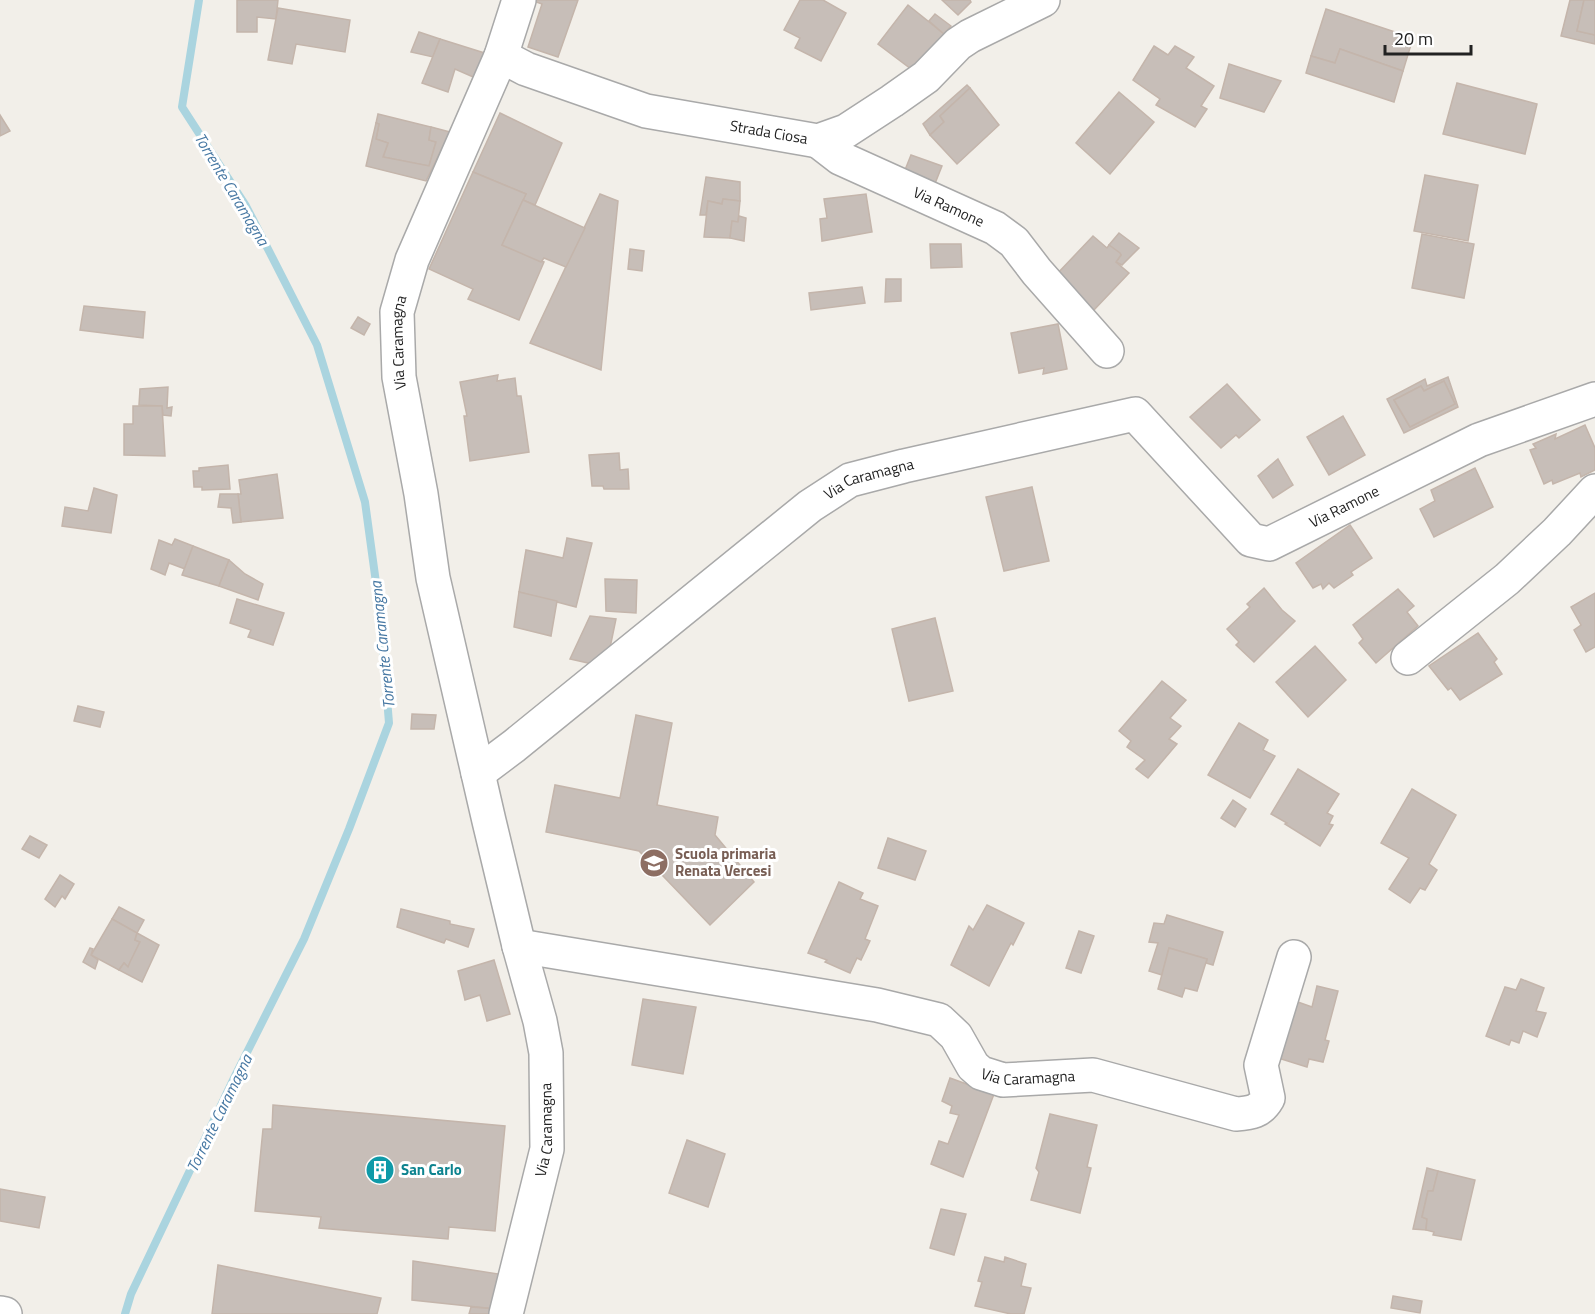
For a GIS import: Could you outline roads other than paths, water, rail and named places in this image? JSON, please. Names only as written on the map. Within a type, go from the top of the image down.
[{"type":"street","name":"Via Caramagna","points":[[506,1314],[547,1149],[546,1053],[433,578],[421,494],[399,377],[397,312],[417,250],[501,56],[519,0]]},
{"type":"street","name":"Strada Ciosa","points":[[501,56],[526,69],[646,111],[818,141],[846,131],[892,102],[926,77],[958,44],[970,36],[1043,0]]},
{"type":"street","name":"Via Ramone","points":[[818,141],[840,158],[995,228],[1014,242],[1037,272],[1107,351]]},
{"type":"street","name":"Via Ramone","points":[[1135,414],[1251,540],[1269,544],[1479,440],[1595,399]]},
{"type":"street","name":"Via Caramagna","points":[[478,772],[514,746],[810,506],[850,480],[1135,414]]},
{"type":"street","points":[[1408,658],[1507,579],[1557,532],[1595,491]]},
{"type":"street","name":"Via Caramagna","points":[[519,946],[877,1005],[939,1020],[956,1036],[973,1066],[981,1073],[992,1077],[1003,1080],[1094,1075],[1236,1114],[1254,1113],[1263,1107],[1268,1098],[1261,1065],[1294,957]]},
{"type":"street","points":[[0,1313],[5,1314]]},
{"type":"waterway","name":"Torrente Caramagna","points":[[125,1314],[131,1294],[234,1078],[304,939],[389,723],[380,612],[365,502],[317,345],[246,206],[182,107],[199,0]]},
{"type":"place","name":"Scuola primaria Renata Vercesi","points":[[654,863]]},
{"type":"place","name":"San Carlo","points":[[380,1170]]}]
